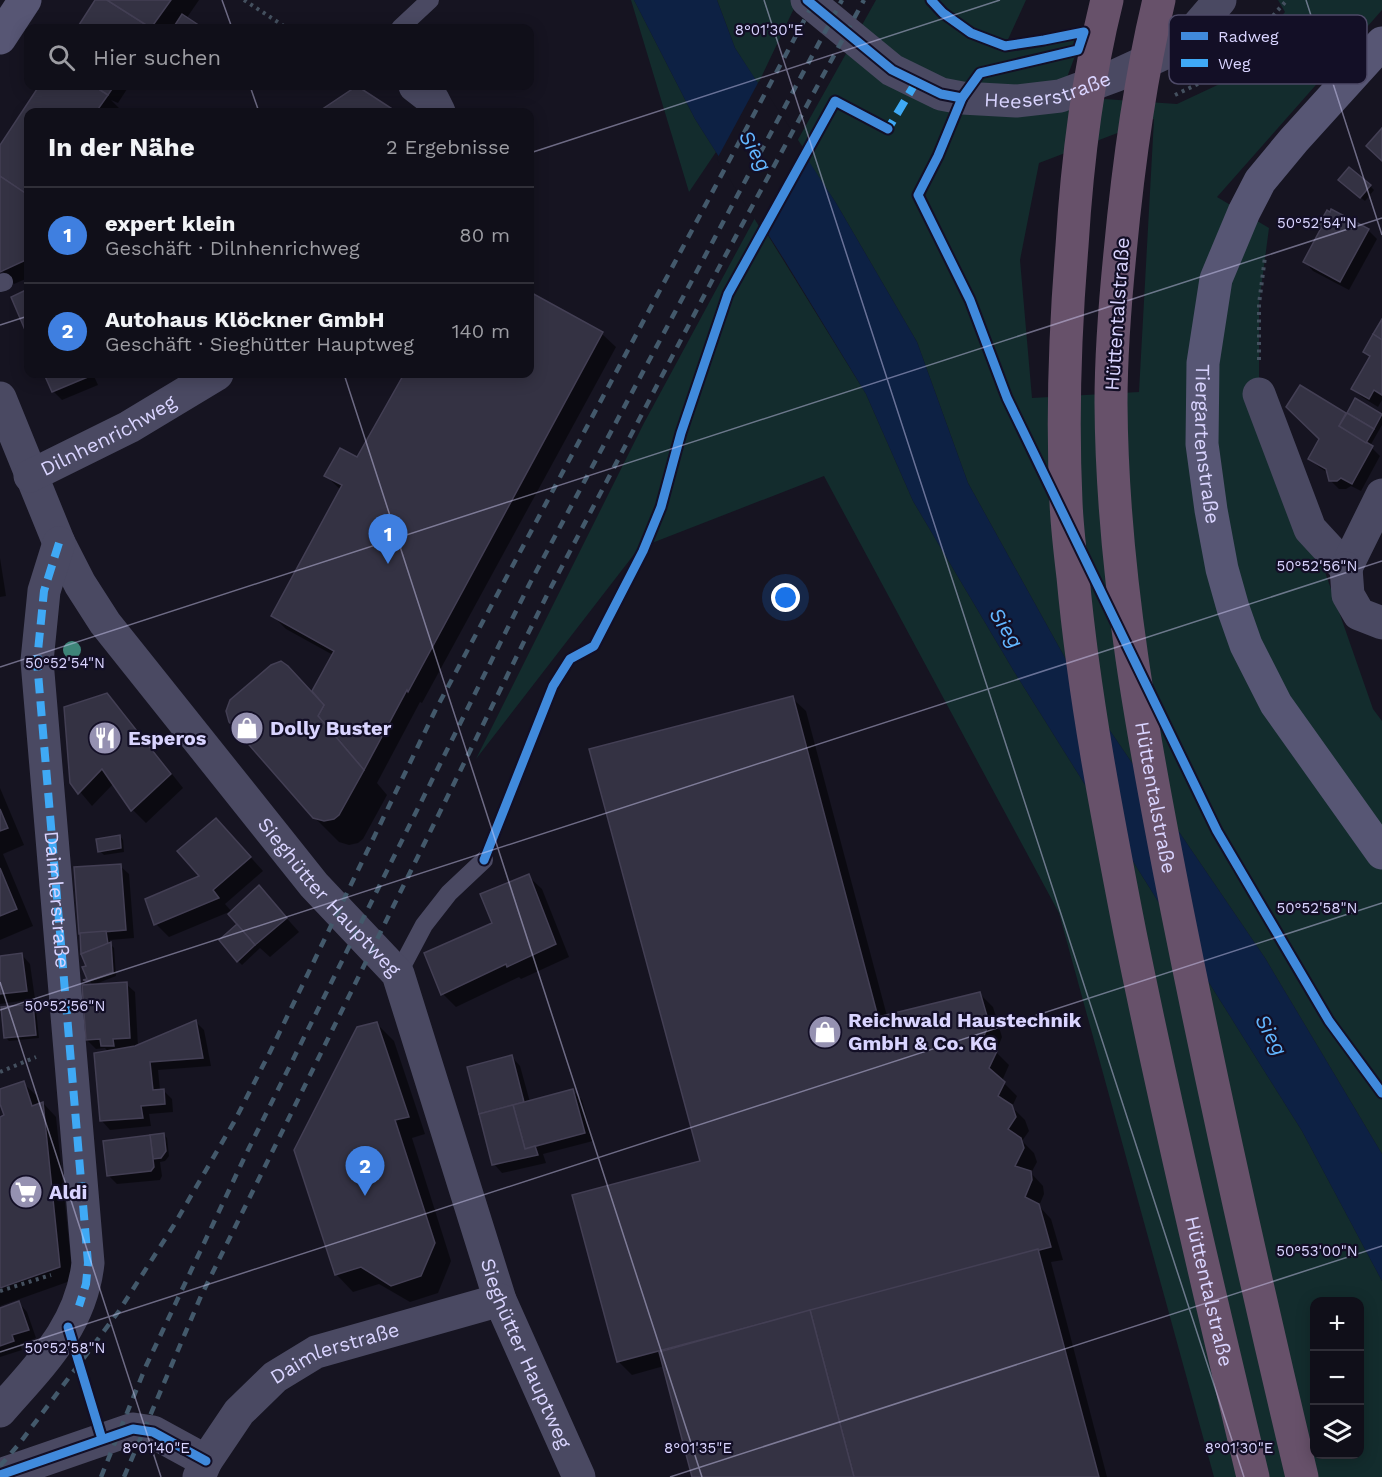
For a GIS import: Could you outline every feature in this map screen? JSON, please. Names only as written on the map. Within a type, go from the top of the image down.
[{"type":"highway","name":"Hüttentalstraße","points":[[1107,0],[1085,115],[1074,212],[1067,307],[1063,401],[1066,506],[1073,585],[1089,708],[1105,803],[1155,1057],[1253,1477]]},
{"type":"highway","name":"Hüttentalstraße","points":[[1159,0],[1137,114],[1114,312],[1111,402],[1115,509],[1123,604],[1150,770],[1204,1044],[1258,1291],[1302,1477]]},
{"type":"street","name":"Heeserstraße","points":[[807,0],[892,70],[941,94],[962,98],[1016,101],[1060,96],[1118,75],[1169,50]]},
{"type":"street","name":"Heeserstraße","points":[[1207,15],[1220,0]]},
{"type":"street","points":[[0,38],[19,2]]},
{"type":"street","name":"Tiergartenstraße","points":[[1367,60],[1382,43]]},
{"type":"street","name":"Tiergartenstraße","points":[[1345,84],[1260,181],[1239,222],[1216,279],[1203,363],[1202,444],[1222,569],[1246,645],[1275,704],[1382,853]]},
{"type":"street","points":[[420,90],[433,100],[437,108]]},
{"type":"street","name":"Dilnhenrichweg","points":[[30,476],[129,427],[210,378]]},
{"type":"street","points":[[1259,394],[1310,529],[1346,568]]},
{"type":"street","name":"Sieghütter Hauptweg","points":[[0,398],[58,543],[105,623],[314,885],[398,974],[500,1300],[579,1477]]},
{"type":"street","points":[[1382,495],[1346,568],[1348,595],[1359,614],[1382,623]]},
{"type":"street","name":"Daimlerstraße","points":[[0,1411],[55,1348],[68,1328],[79,1306],[86,1284],[88,1263],[37,661],[44,591],[58,543]]},
{"type":"street","name":"Daimlerstraße","points":[[0,1475],[133,1429],[153,1432],[202,1469],[239,1412],[275,1377],[316,1352],[500,1300]]},
{"type":"lane","points":[[404,24],[430,0]]},
{"type":"lane","points":[[398,974],[424,925],[449,893],[484,860]]},
{"type":"path","points":[[244,0],[281,24]]},
{"type":"path","points":[[1259,394],[1259,304],[1266,249]]},
{"type":"path","points":[[0,1291],[88,1263]]},
{"type":"green space","points":[[631,0],[634,0],[695,119],[716,152],[689,192]]},
{"type":"green space","points":[[717,0],[798,0],[758,84],[735,48]]},
{"type":"green space","points":[[876,0],[1026,0],[1005,46],[1084,32],[1060,96],[1177,104],[1220,84],[1317,84],[1217,197],[1269,228],[1259,304],[1259,394],[1310,529],[1373,709],[1382,721],[1382,1154],[1265,958],[1085,694],[968,483],[917,342],[836,203],[796,143]],"holes":[[[1154,119],[1139,392],[1032,398],[1020,260],[1039,163]]]},
{"type":"green space","points":[[1278,0],[1382,0],[1382,10],[1367,27],[1367,15],[1282,15],[1285,12]]},
{"type":"green space","points":[[756,216],[866,394],[913,501],[1015,673],[1302,1131],[1382,1281],[1382,1477],[1214,1477],[1059,913],[824,476],[639,548],[476,759],[644,423]]},
{"type":"water","name":"Sieg","points":[[634,0],[717,0],[735,48],[836,203],[917,342],[968,483],[1085,694],[1265,958],[1382,1154],[1382,1281],[1302,1131],[1015,673],[913,501],[866,394],[695,119]]},
{"type":"pier","points":[[759,81],[806,152],[762,231],[717,159]]},
{"type":"building","points":[[95,0],[107,0],[145,24],[80,24]]},
{"type":"building","points":[[107,0],[171,0],[154,24],[145,24]]},
{"type":"building","points":[[182,14],[197,24],[176,24]]},
{"type":"building","points":[[36,90],[100,90],[108,95],[99,108],[24,108]]},
{"type":"building","points":[[100,90],[111,90],[108,95]]},
{"type":"building","points":[[351,90],[363,90],[391,108],[324,108]]},
{"type":"building","points":[[24,109],[24,192],[0,176],[0,145]]},
{"type":"building","points":[[1382,128],[1382,161],[1366,146]]},
{"type":"building","points":[[1349,167],[1371,185],[1360,198],[1338,180]]},
{"type":"building","points":[[0,176],[24,192],[24,261],[0,272]]},
{"type":"building","points":[[1331,209],[1369,229],[1340,282],[1303,262],[1321,228],[1318,226],[1327,210],[1330,212]]},
{"type":"building","points":[[24,291],[24,328],[11,297]]},
{"type":"building","points":[[534,294],[603,332],[364,770],[318,716],[324,705],[312,691],[334,651],[271,616],[342,485],[324,476],[340,448],[357,457],[402,378],[534,378]]},
{"type":"building","points":[[1382,319],[1382,340],[1373,334]]},
{"type":"building","points":[[1373,334],[1382,340],[1382,395],[1374,390],[1369,399],[1351,389],[1370,356],[1363,352]]},
{"type":"building","points":[[46,378],[85,378],[52,392]]},
{"type":"building","points":[[1300,385],[1346,413],[1339,426],[1373,446],[1352,484],[1341,478],[1337,481],[1329,481],[1326,469],[1308,459],[1319,439],[1286,407]]},
{"type":"building","points":[[1355,398],[1382,414],[1374,429],[1347,413]]},
{"type":"building","points":[[1347,413],[1374,429],[1366,443],[1339,426]]},
{"type":"building","points":[[281,661],[324,705],[318,716],[364,770],[339,815],[334,819],[324,821],[313,818],[229,722],[226,711],[230,700],[271,665]]},
{"type":"building","name":"Esperos","points":[[107,693],[171,774],[131,811],[102,769],[78,794],[70,783],[64,707]]},
{"type":"building","name":"Reichwald Haustechnik GmbH & Co. KG","points":[[793,696],[878,1017],[980,992],[989,1023],[982,1041],[997,1051],[989,1068],[1005,1082],[998,1096],[1012,1105],[1016,1117],[1008,1129],[1021,1138],[1024,1148],[1015,1166],[1031,1171],[1032,1180],[1025,1197],[1039,1204],[1051,1247],[617,1362],[572,1195],[700,1161],[589,749]]},
{"type":"building","points":[[0,809],[8,828],[0,831]]},
{"type":"building","points":[[216,818],[251,857],[213,890],[219,898],[154,925],[145,899],[199,876],[177,851]]},
{"type":"building","points":[[120,835],[121,848],[98,852],[96,839]]},
{"type":"building","points":[[121,864],[126,930],[79,934],[74,867]]},
{"type":"building","points":[[0,868],[17,909],[0,916]]},
{"type":"building","points":[[529,874],[556,944],[507,967],[506,964],[441,995],[424,953],[492,923],[480,894]]},
{"type":"building","points":[[259,885],[287,918],[255,945],[228,914]]},
{"type":"building","points":[[237,924],[255,945],[237,962],[219,940]]},
{"type":"building","points":[[106,931],[108,944],[81,954],[80,933]]},
{"type":"building","points":[[111,942],[113,972],[87,981],[83,980],[87,979],[82,967],[86,966],[81,954]]},
{"type":"building","points":[[22,953],[27,991],[0,994],[0,956]]},
{"type":"building","points":[[127,982],[130,1038],[113,1039],[114,1046],[101,1046],[100,1039],[86,1040],[82,985]]},
{"type":"building","points":[[33,1004],[36,1035],[4,1038],[1,1007]]},
{"type":"building","points":[[196,1020],[203,1058],[150,1062],[153,1090],[164,1089],[165,1104],[141,1106],[143,1118],[100,1121],[94,1053],[135,1046]]},
{"type":"building","points":[[377,1022],[409,1117],[395,1120],[435,1243],[421,1276],[391,1286],[361,1267],[335,1275],[294,1150],[357,1027]]},
{"type":"building","points":[[512,1055],[524,1102],[479,1114],[467,1067]]},
{"type":"building","name":"Aldi","points":[[24,1081],[32,1106],[43,1102],[60,1267],[0,1288],[0,1117],[4,1115],[0,1104],[0,1089]]},
{"type":"building","points":[[573,1089],[585,1133],[525,1149],[513,1105]]},
{"type":"building","points":[[513,1105],[525,1149],[535,1146],[538,1155],[492,1165],[479,1114]]},
{"type":"building","points":[[164,1133],[166,1151],[161,1158],[153,1159],[150,1135]]},
{"type":"building","points":[[150,1135],[154,1167],[151,1171],[107,1176],[103,1141]]},
{"type":"building","points":[[1038,1249],[1099,1477],[854,1477],[810,1310]]},
{"type":"building","points":[[19,1301],[29,1330],[12,1335],[14,1341],[0,1346],[0,1308]]},
{"type":"building","points":[[810,1310],[854,1477],[692,1477],[659,1352]]},
{"type":"railway","points":[[0,1466],[119,1311],[174,1225],[234,1122],[435,711],[815,0]]},
{"type":"railway","points":[[101,1477],[146,1366],[247,1152],[530,583],[842,0]]},
{"type":"railway","points":[[124,1477],[201,1296],[547,595],[716,273],[864,0]]},
{"type":"marked path","points":[[883,127],[888,129],[916,82]]},
{"type":"marked path","points":[[59,543],[44,591],[37,661],[88,1263],[86,1284],[79,1306]]},
{"type":"cycle path","points":[[807,0],[892,70],[941,94],[962,98]]},
{"type":"cycle path","points":[[931,0],[943,13],[971,33],[1005,46],[1084,32],[1078,50],[980,73],[962,98],[938,156],[918,195],[970,300],[1007,398],[1217,831],[1329,1021],[1382,1093]]},
{"type":"cycle path","points":[[484,860],[553,686],[570,659],[594,646],[643,551],[661,507],[681,433],[728,294],[835,101],[888,129]]},
{"type":"cycle path","points":[[68,1327],[102,1439]]},
{"type":"cycle path","points":[[0,1475],[133,1429],[153,1432],[206,1461]]},
{"type":"place","name":"expert klein","points":[[388,564]]},
{"type":"place","name":"Dolly Buster","points":[[247,728]]},
{"type":"place","name":"Esperos","points":[[105,738]]},
{"type":"place","name":"Reichwald Haustechnik GmbH & Co. KG","points":[[825,1032]]},
{"type":"place","name":"Aldi","points":[[26,1192]]},
{"type":"place","name":"Autohaus Klöckner GmbH","points":[[365,1196]]}]
